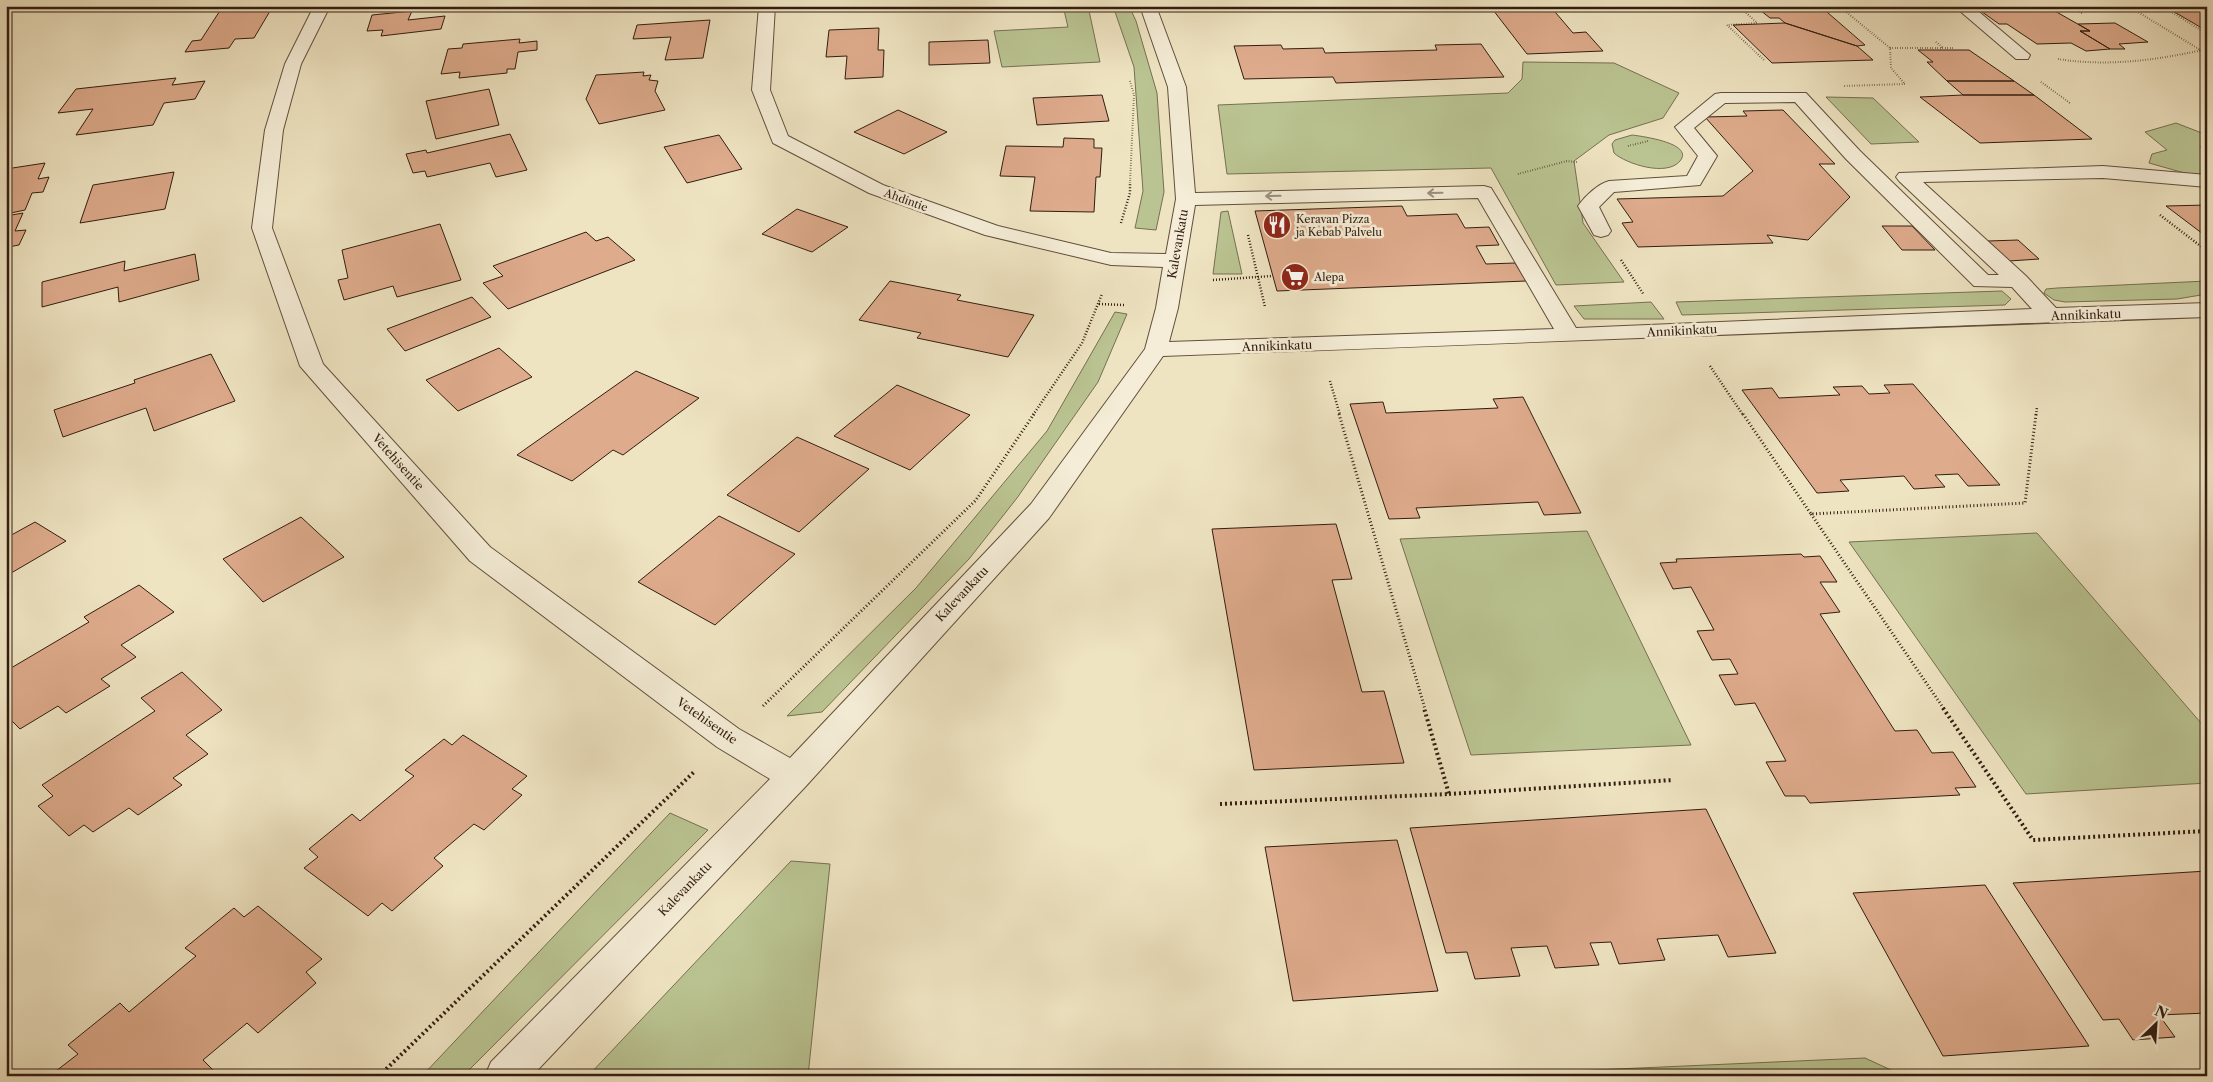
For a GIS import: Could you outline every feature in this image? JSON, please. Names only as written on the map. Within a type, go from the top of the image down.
[{"type":"street","name":"Vetehisentie","points":[[322,6],[293,64],[274,130],[262,228],[312,366],[480,554],[728,738],[794,776]]},
{"type":"street","name":"Ahdintie","points":[[767,6],[761,90],[780,139],[876,189],[992,231],[1111,259],[1175,260]]},
{"type":"street","name":"Kalevankatu","points":[[505,1076],[794,776],[1040,511],[1156,349],[1167,308],[1186,199],[1177,87],[1148,6]]},
{"type":"street","points":[[1962,6],[2022,54]]},
{"type":"street","points":[[1600,231],[1588,206],[1609,187],[1693,181],[1708,156],[1684,127],[1721,98],[1796,93],[1853,155],[1982,281],[2018,281]]},
{"type":"street","points":[[2051,316],[2018,281],[1906,178],[2104,172],[2207,181]]},
{"type":"street","points":[[1186,199],[1484,192],[1568,335]]},
{"type":"street","name":"Annikinkatu","points":[[1156,349],[1320,345],[1949,318],[2207,310]]},
{"type":"path","points":[[1739,6],[1757,24],[1727,24],[1796,93],[1905,84],[1891,68],[1890,48],[1839,6]]},
{"type":"path","points":[[2071,6],[2083,14]]},
{"type":"path","points":[[2128,6],[2207,54]]},
{"type":"path","points":[[2162,6],[2207,34]]},
{"type":"path","points":[[1936,42],[1943,48]]},
{"type":"path","points":[[2022,54],[2084,63],[2162,59],[2200,49],[2207,49]]},
{"type":"path","points":[[379,1076],[976,500],[1082,342],[1099,304],[1130,193],[1134,95],[1129,77]]},
{"type":"path","points":[[1591,164],[1612,149],[1636,144],[1684,127]]},
{"type":"path","points":[[1484,192],[1490,182],[1497,179],[1567,161],[1591,164],[1614,186]]},
{"type":"path","points":[[1240,197],[1256,277],[1265,307]]},
{"type":"path","points":[[1209,280],[1272,276]]},
{"type":"path","points":[[1686,330],[2033,840],[2206,831]]},
{"type":"path","points":[[1320,345],[1449,794]]},
{"type":"path","points":[[1811,514],[2025,504],[2037,407]]},
{"type":"path","points":[[1220,804],[1449,794],[1674,780]]},
{"type":"green space","points":[[1063,6],[1088,6],[1100,62],[1002,67],[994,31],[1068,27]]},
{"type":"green space","points":[[1113,6],[1129,6],[1136,21],[1157,93],[1164,192],[1156,230],[1135,228],[1143,191],[1134,67]]},
{"type":"green space","points":[[1523,62],[1614,63],[1679,93],[1663,118],[1609,135],[1574,161],[1583,223],[1624,282],[1556,285],[1491,168],[1227,174],[1218,105],[1508,93],[1522,79]]},
{"type":"green space","points":[[1826,97],[1873,98],[1919,142],[1871,144]]},
{"type":"green space","points":[[2176,123],[2207,135],[2200,147],[2207,153],[2207,171],[2195,176],[2149,163],[2152,154],[2167,150],[2145,132]]},
{"type":"green space","points":[[1632,135],[1674,145],[1680,149],[1683,155],[1674,166],[1666,168],[1637,165],[1614,153],[1612,144],[1615,140]]},
{"type":"green space","points":[[1228,211],[1242,274],[1213,274],[1221,212]]},
{"type":"green space","points":[[2207,281],[2207,294],[2177,299],[2065,302],[2054,300],[2044,293],[2046,289],[2057,288]]},
{"type":"green space","points":[[2002,291],[2011,299],[2005,305],[1682,315],[1676,302]]},
{"type":"green space","points":[[1651,302],[1664,319],[1584,319],[1574,306]]},
{"type":"green space","points":[[1115,312],[1127,314],[1098,382],[1017,498],[969,559],[822,712],[787,716],[916,588],[1047,431]]},
{"type":"green space","points":[[1587,531],[1691,745],[1471,755],[1400,539]]},
{"type":"green space","points":[[2037,533],[2207,730],[2207,783],[2026,794],[1849,542]]},
{"type":"green space","points":[[670,813],[708,830],[463,1076],[422,1076]]},
{"type":"green space","points":[[791,861],[830,864],[808,1076],[588,1076]]},
{"type":"green space","points":[[1865,1058],[1904,1076],[1459,1076]]},
{"type":"building","points":[[102,6],[157,6],[151,11],[98,9]]},
{"type":"building","points":[[223,6],[273,6],[254,38],[235,39],[229,48],[185,52],[192,41],[201,40]]},
{"type":"building","points":[[1490,6],[1550,6],[1573,33],[1586,32],[1603,51],[1527,54]]},
{"type":"building","points":[[1766,6],[1820,6],[1865,45],[1857,46],[1785,23],[1779,18],[1770,18],[1760,10],[1770,9]]},
{"type":"building","points":[[1981,6],[2046,6],[2090,31],[2080,31],[2110,49],[2086,51],[2071,43],[2037,44],[2007,24],[1999,24],[1978,9],[1986,9]]},
{"type":"building","points":[[2207,9],[2207,31],[2171,10]]},
{"type":"building","points":[[412,11],[408,20],[445,16],[441,29],[381,36],[383,30],[367,31],[372,15]]},
{"type":"building","points":[[710,20],[703,58],[665,60],[671,37],[633,39],[637,25]]},
{"type":"building","points":[[1785,23],[1857,46],[1873,60],[1772,63],[1733,25]]},
{"type":"building","points":[[2115,23],[2148,42],[2119,44],[2125,49],[2110,49],[2080,31],[2090,31],[2078,24]]},
{"type":"building","points":[[879,28],[878,50],[884,50],[883,77],[845,79],[847,56],[826,57],[829,30]]},
{"type":"building","points":[[520,39],[519,43],[537,41],[537,50],[518,52],[515,69],[507,69],[507,73],[459,78],[460,72],[441,74],[448,49],[462,48],[463,44]]},
{"type":"building","points":[[988,40],[990,63],[929,65],[929,42]]},
{"type":"building","points":[[1481,44],[1504,77],[1336,83],[1333,77],[1244,79],[1234,46],[1281,45],[1283,49],[1323,48],[1325,53],[1437,50],[1435,45]]},
{"type":"building","points":[[1918,50],[1969,50],[2014,81],[1947,81],[1927,62],[1933,62]]},
{"type":"building","points":[[644,72],[643,76],[651,75],[649,80],[658,81],[655,91],[665,110],[599,124],[586,99],[596,75]]},
{"type":"building","points":[[176,78],[172,85],[205,81],[195,99],[164,103],[153,125],[76,135],[93,109],[58,113],[76,89]]},
{"type":"building","points":[[1947,81],[2014,81],[2034,95],[1963,95]]},
{"type":"building","points":[[489,89],[499,125],[436,139],[426,101]]},
{"type":"building","points":[[1102,95],[1109,121],[1037,125],[1033,98]]},
{"type":"building","points":[[2034,95],[2092,139],[1980,143],[1920,97]]},
{"type":"building","points":[[898,110],[947,132],[904,154],[854,132]]},
{"type":"building","points":[[1783,110],[1835,164],[1819,164],[1850,197],[1808,240],[1767,235],[1773,243],[1638,247],[1622,223],[1633,222],[1617,199],[1723,196],[1753,171],[1705,117],[1747,116],[1743,111]]},
{"type":"building","points":[[510,134],[527,170],[496,177],[490,163],[427,177],[425,171],[413,173],[406,154],[426,150],[427,153]]},
{"type":"building","points":[[719,135],[742,169],[687,183],[664,147]]},
{"type":"building","points":[[1064,138],[1094,139],[1094,148],[1102,148],[1100,177],[1096,177],[1094,212],[1030,211],[1035,177],[1000,176],[1006,146],[1063,147]]},
{"type":"building","points":[[45,163],[38,179],[49,177],[43,192],[32,193],[25,210],[6,214],[6,169]]},
{"type":"building","points":[[174,172],[165,209],[80,223],[93,185]]},
{"type":"building","points":[[2207,205],[2207,237],[2166,206]]},
{"type":"building","points":[[1402,206],[1407,216],[1457,214],[1465,228],[1489,227],[1499,245],[1476,246],[1486,264],[1515,263],[1526,281],[1277,291],[1255,211]]},
{"type":"building","points":[[797,209],[848,227],[812,252],[762,234]]},
{"type":"building","points":[[23,213],[15,231],[26,230],[19,245],[8,247],[6,252],[6,216]]},
{"type":"building","points":[[440,224],[461,280],[397,297],[393,286],[344,300],[338,280],[348,278],[342,250]]},
{"type":"building","points":[[1882,226],[1912,226],[1935,250],[1902,250]]},
{"type":"building","points":[[586,232],[596,241],[608,237],[635,260],[508,309],[483,283],[503,276],[493,266]]},
{"type":"building","points":[[2018,240],[2039,259],[2009,261],[1988,241]]},
{"type":"building","points":[[195,254],[199,280],[119,302],[118,287],[42,307],[42,282],[125,261],[124,271]]},
{"type":"building","points":[[890,281],[961,295],[957,300],[1034,315],[1008,357],[917,338],[921,333],[859,320]]},
{"type":"building","points":[[472,297],[491,317],[405,351],[387,329]]},
{"type":"building","points":[[499,348],[532,377],[458,411],[426,380]]},
{"type":"building","points":[[211,354],[235,401],[154,431],[146,408],[63,437],[54,410],[135,383],[134,380]]},
{"type":"building","points":[[636,371],[699,398],[623,455],[613,450],[572,481],[517,455]]},
{"type":"building","points":[[1913,384],[2000,485],[1968,486],[1958,474],[1935,475],[1945,487],[1914,489],[1904,476],[1840,480],[1849,491],[1817,493],[1742,390],[1772,388],[1779,398],[1840,395],[1833,387],[1862,386],[1869,394],[1890,393],[1884,385]]},
{"type":"building","points":[[897,385],[970,415],[910,470],[834,436]]},
{"type":"building","points":[[1523,397],[1581,513],[1544,515],[1538,502],[1416,508],[1420,518],[1389,519],[1350,404],[1383,402],[1386,413],[1498,408],[1493,399]]},
{"type":"building","points":[[797,437],[869,469],[799,532],[727,495]]},
{"type":"building","points":[[719,516],[795,554],[715,625],[638,582]]},
{"type":"building","points":[[301,517],[344,557],[263,602],[223,559]]},
{"type":"building","points":[[35,522],[66,541],[6,576],[6,538]]},
{"type":"building","points":[[1336,524],[1352,579],[1332,580],[1362,692],[1384,691],[1404,763],[1254,770],[1212,529]]},
{"type":"building","points":[[1801,554],[1804,557],[1820,556],[1837,582],[1820,582],[1840,612],[1820,614],[1895,731],[1917,730],[1932,753],[1953,752],[1976,787],[1955,788],[1960,795],[1810,803],[1805,796],[1785,796],[1766,762],[1786,761],[1755,703],[1735,705],[1719,675],[1738,674],[1730,659],[1712,660],[1697,631],[1714,630],[1691,587],[1673,589],[1660,563],[1677,562],[1676,559]]},
{"type":"building","points":[[139,585],[174,612],[121,645],[136,657],[101,679],[110,686],[66,713],[58,706],[20,729],[9,718],[6,720],[6,671],[89,622],[84,617]]},
{"type":"building","points":[[182,672],[222,710],[186,735],[208,754],[173,778],[182,785],[138,815],[129,808],[93,832],[84,825],[69,836],[38,806],[53,796],[42,785],[155,711],[141,698]]},
{"type":"building","points":[[463,735],[527,776],[512,789],[522,795],[484,830],[474,824],[434,858],[443,866],[392,911],[382,903],[368,916],[304,868],[318,857],[309,849],[352,814],[360,821],[414,776],[405,770],[444,739],[452,745]]},
{"type":"building","points":[[1706,809],[1776,953],[1728,957],[1718,935],[1657,939],[1665,960],[1619,964],[1611,942],[1590,943],[1599,965],[1555,968],[1547,946],[1511,948],[1520,976],[1475,979],[1467,952],[1446,953],[1410,828]]},
{"type":"building","points":[[1397,840],[1438,991],[1293,1001],[1265,847]]},
{"type":"building","points":[[2207,871],[2207,1013],[2159,1015],[2175,1037],[2133,1040],[2119,1019],[2103,1020],[2013,883]]},
{"type":"building","points":[[1985,885],[2089,1046],[1943,1056],[1853,893]]},
{"type":"building","points":[[258,906],[322,959],[306,972],[316,983],[258,1033],[247,1023],[203,1060],[214,1071],[208,1076],[61,1076],[56,1071],[78,1054],[68,1045],[120,1003],[129,1012],[196,956],[185,948],[234,908],[244,917]]},
{"type":"place","name":"Keravan Pizza ja Kebab Palvelu","points":[[1277,225]]},
{"type":"place","name":"Alepa","points":[[1295,277]]}]
